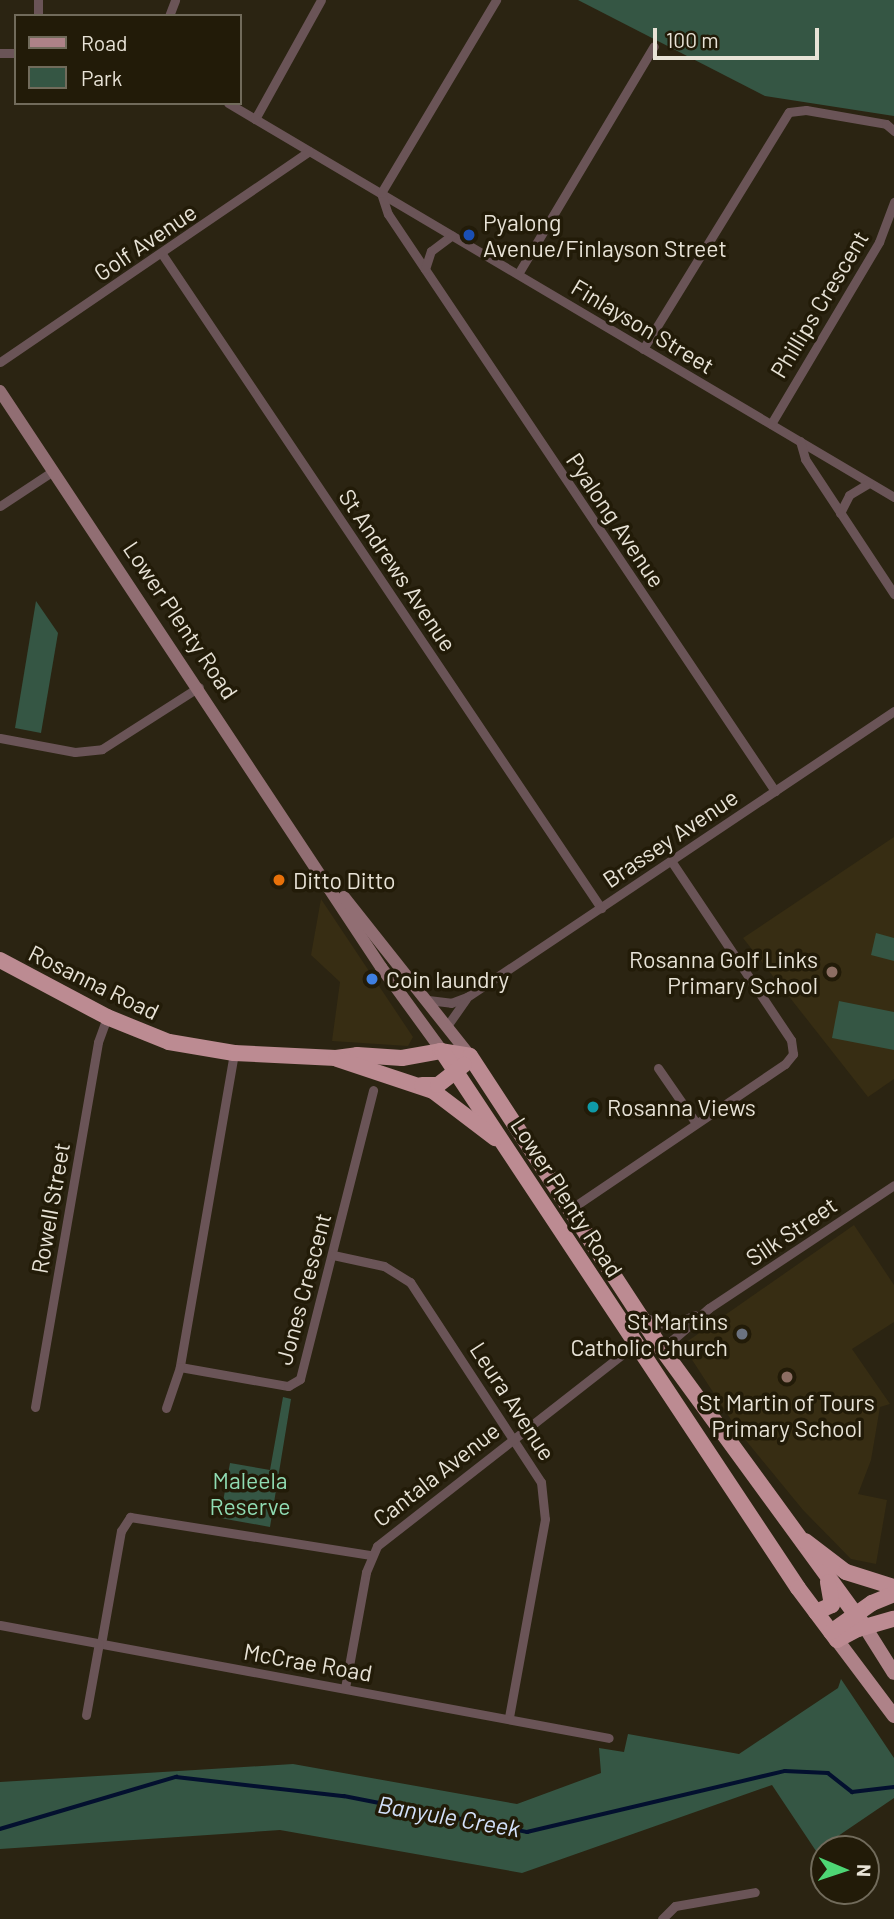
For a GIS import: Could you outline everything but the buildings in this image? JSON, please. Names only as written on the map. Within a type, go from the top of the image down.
[{"type":"highway","name":"Rosanna Road","points":[[0,960],[107,1017],[169,1042],[234,1053],[406,1058],[442,1051],[471,1057]]},
{"type":"highway","name":"Lower Plenty Road","points":[[442,1051],[834,1636]]},
{"type":"highway","name":"Lower Plenty Road","points":[[471,1057],[493,1086],[662,1349],[827,1580],[860,1621]]},
{"type":"highway","points":[[422,1085],[436,1085],[457,1071],[471,1057]]},
{"type":"highway","name":"Rosanna Road","points":[[336,1058],[422,1085],[464,1110],[515,1157]]},
{"type":"highway","points":[[484,1111],[484,1094],[493,1086]]},
{"type":"highway","points":[[790,1528],[846,1572],[894,1587]]},
{"type":"highway","points":[[816,1612],[832,1605],[827,1580]]},
{"type":"highway","points":[[834,1636],[860,1621],[894,1594]]},
{"type":"highway","points":[[860,1621],[894,1619]]},
{"type":"main road","name":"Lower Plenty Road","points":[[0,391],[442,1051]]},
{"type":"main road","name":"Lower Plenty Road","points":[[323,874],[428,1000],[471,1057]]},
{"type":"main road","name":"Lower Plenty Road","points":[[860,1621],[892,1661]]},
{"type":"main road","name":"Lower Plenty Road","points":[[834,1636],[894,1716]]},
{"type":"street","points":[[255,119],[321,0]]},
{"type":"street","points":[[381,193],[496,0]]},
{"type":"street","points":[[518,274],[654,46]]},
{"type":"street","name":"Finlayson Street","points":[[231,105],[894,497]]},
{"type":"street","points":[[643,349],[789,112],[806,110],[886,124],[894,131]]},
{"type":"street","name":"Golf Avenue","points":[[0,362],[162,254],[309,151]]},
{"type":"street","name":"Pyalong Avenue","points":[[381,193],[388,214],[775,791]]},
{"type":"street","name":"Phillips Crescent","points":[[771,424],[879,242],[894,202]]},
{"type":"street","points":[[425,269],[430,251],[452,235]]},
{"type":"street","name":"St Andrews Avenue","points":[[162,254],[601,908]]},
{"type":"street","points":[[800,442],[805,459],[894,594]]},
{"type":"street","points":[[0,506],[53,471]]},
{"type":"street","points":[[840,513],[849,495],[869,482]]},
{"type":"street","points":[[0,738],[92,751],[124,738],[199,687]]},
{"type":"street","name":"Brassey Avenue","points":[[428,1000],[451,1003],[467,997],[894,711]]},
{"type":"street","points":[[572,1208],[789,1061],[794,1049],[671,861]]},
{"type":"street","name":"Brassey Avenue","points":[[447,1026],[467,997]]},
{"type":"street","name":"Rowell Street","points":[[35,1407],[98,1042],[107,1017]]},
{"type":"street","points":[[166,1408],[180,1367],[234,1053]]},
{"type":"street","points":[[658,1068],[696,1123]]},
{"type":"street","name":"Jones Crescent","points":[[180,1367],[282,1385],[297,1382],[303,1374],[373,1090]]},
{"type":"street","name":"Silk Street","points":[[662,1349],[709,1308],[894,1185]]},
{"type":"street","name":"Leura Avenue","points":[[333,1255],[384,1266],[410,1282],[538,1475],[546,1510],[509,1718]]},
{"type":"street","name":"Silk Street","points":[[641,1316],[669,1326],[709,1308]]},
{"type":"street","name":"Cantala Avenue","points":[[345,1688],[371,1555],[386,1537],[636,1344]]},
{"type":"street","points":[[86,1715],[121,1531],[134,1515],[371,1555]]},
{"type":"street","name":"McCrae Road","points":[[0,1625],[609,1738]]},
{"type":"street","points":[[662,1919],[675,1906],[755,1892]]},
{"type":"shaded area","name":"Rosanna Golf Links Primary School","points":[[894,837],[894,1079],[868,1097],[743,938]]},
{"type":"shaded area","points":[[321,899],[413,1037],[408,1046],[332,1041],[340,982],[311,955]]},
{"type":"shaded area","name":"St Martin of Tours Primary School","points":[[854,1225],[894,1285],[894,1322],[852,1349],[890,1404],[880,1407],[871,1460],[858,1494],[887,1500],[876,1564],[851,1559],[803,1510],[739,1432],[685,1349],[685,1343]]},
{"type":"green space","points":[[578,0],[894,0],[894,116],[765,96]]},
{"type":"green space","points":[[36,601],[58,633],[41,733],[15,728]]},
{"type":"green space","points":[[876,933],[894,938],[894,961],[871,955]]},
{"type":"green space","points":[[839,1001],[894,1012],[894,1050],[832,1038]]},
{"type":"green space","name":"Maleela Reserve","points":[[283,1397],[291,1399],[270,1527],[220,1518],[230,1463],[270,1470]]},
{"type":"green space","points":[[841,1679],[894,1758],[894,1798],[840,1835],[810,1835],[810,1842],[772,1785],[522,1873],[280,1830],[0,1849],[0,1782],[293,1764],[517,1804],[601,1773],[599,1748],[624,1752],[628,1734],[739,1754],[838,1688]]},
{"type":"waterway","name":"Banyule Creek","points":[[0,1829],[176,1777],[344,1796],[527,1832],[785,1771],[828,1773],[852,1792],[894,1787]]},
{"type":"place","name":"Pyalong Avenue/Finlayson Street","points":[[469,235]]},
{"type":"place","name":"Ditto Ditto","points":[[279,880]]},
{"type":"place","name":"Rosanna Golf Links Primary School","points":[[832,972]]},
{"type":"place","name":"Coin laundry","points":[[372,979]]},
{"type":"place","name":"Rosanna Views","points":[[593,1107]]},
{"type":"place","name":"St Martins Catholic Church","points":[[742,1334]]},
{"type":"place","name":"St Martin of Tours Primary School","points":[[787,1377]]}]
